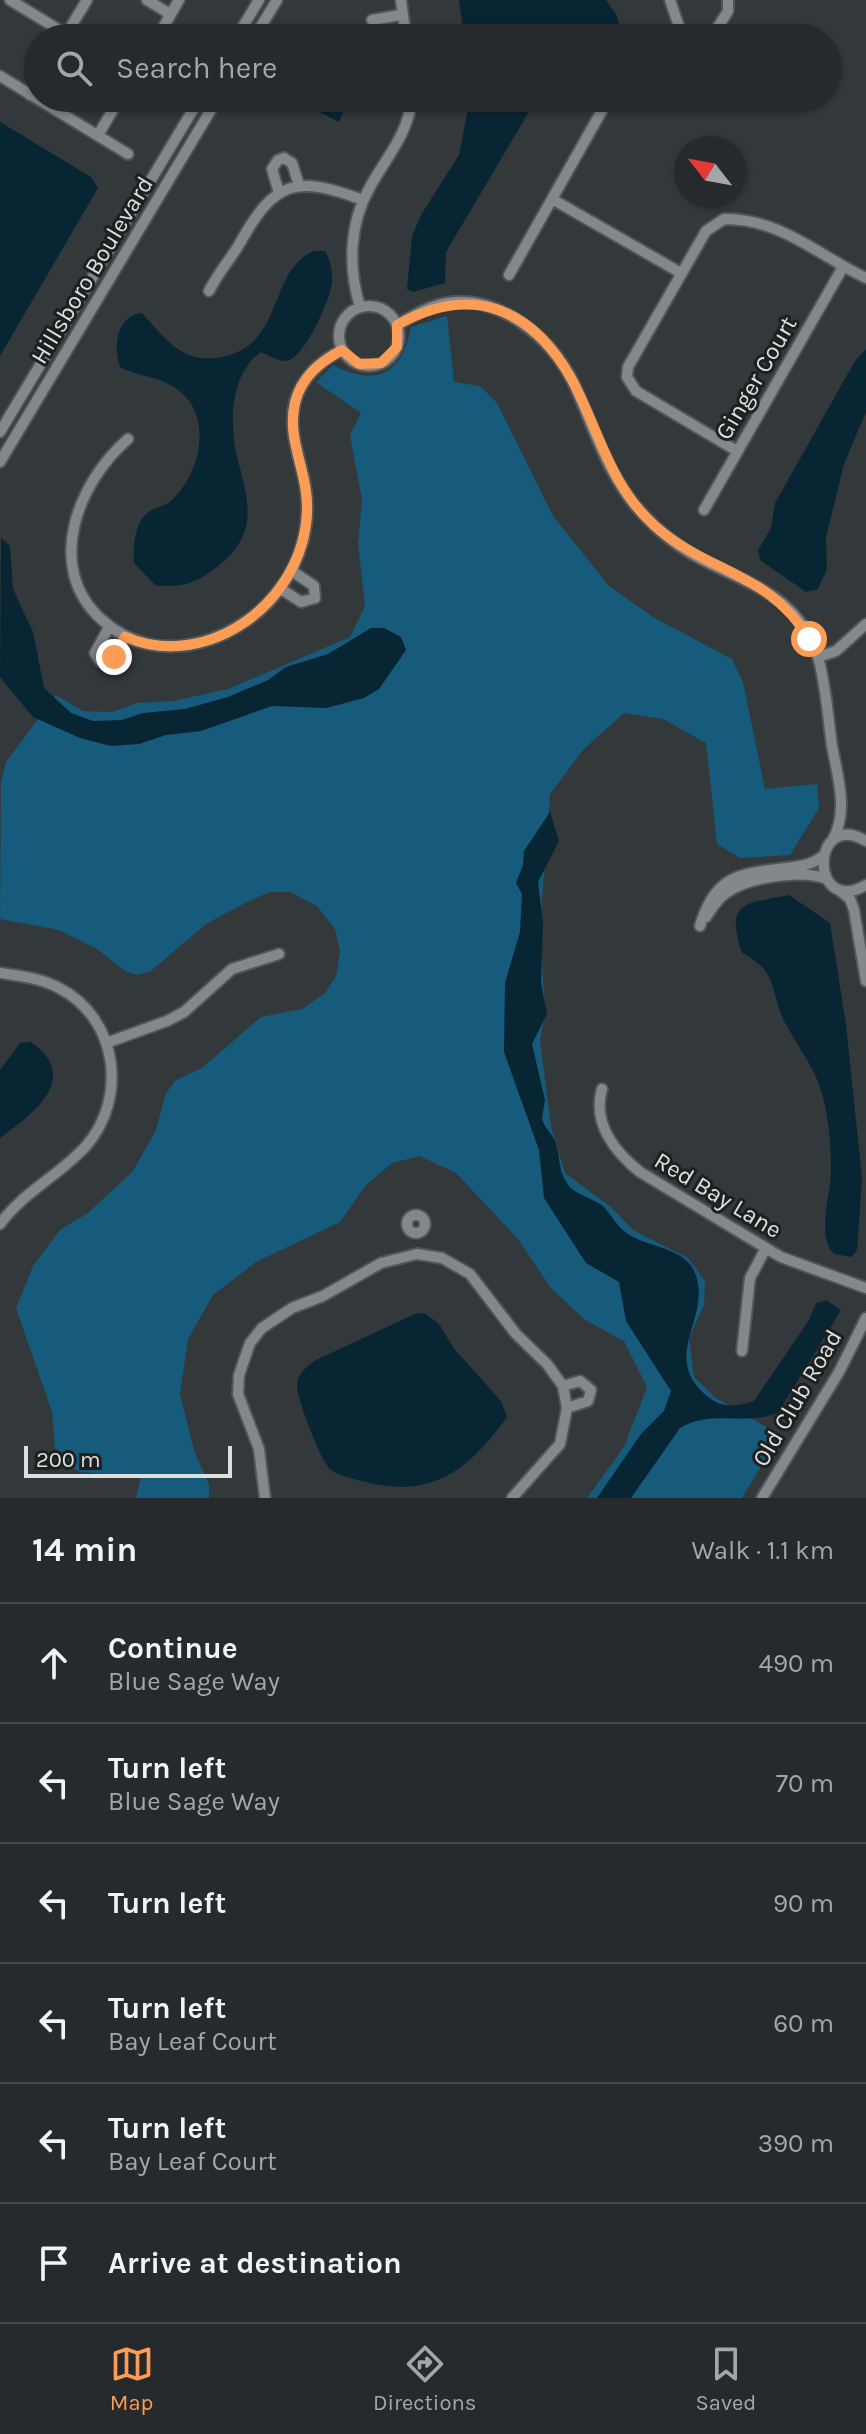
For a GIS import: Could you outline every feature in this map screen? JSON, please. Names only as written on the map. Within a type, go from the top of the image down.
[{"type":"street","points":[[10,0],[47,24]]},
{"type":"street","points":[[72,24],[87,0]]},
{"type":"street","points":[[147,0],[170,14]]},
{"type":"street","points":[[165,24],[179,0]]},
{"type":"street","points":[[244,24],[259,0]]},
{"type":"street","points":[[262,24],[277,0]]},
{"type":"street","points":[[401,0],[403,24]]},
{"type":"street","points":[[670,0],[678,24]]},
{"type":"street","points":[[720,24],[728,11],[728,0]]},
{"type":"street","points":[[372,20],[401,15]]},
{"type":"street","points":[[0,76],[24,91]]},
{"type":"street","points":[[59,112],[128,154]]},
{"type":"street","points":[[98,135],[112,112]]},
{"type":"street","name":"Hillsboro Boulevard","points":[[0,432],[192,112]]},
{"type":"street","name":"Hillsboro Boulevard","points":[[0,462],[210,112]]},
{"type":"street","points":[[360,307],[351,256],[363,200],[400,142],[408,112]]},
{"type":"street","points":[[509,275],[601,112]]},
{"type":"street","points":[[279,193],[272,169],[278,160],[284,158],[292,163],[299,185]]},
{"type":"street","points":[[209,291],[254,215],[279,193],[299,185],[331,188],[363,200]]},
{"type":"street","points":[[552,199],[681,273]]},
{"type":"street","points":[[737,451],[630,386],[628,367],[681,273],[714,223],[737,219],[787,232],[866,278]]},
{"type":"street","name":"Ginger Court","points":[[704,510],[843,267]]},
{"type":"street","points":[[397,325],[432,307],[463,302],[495,309],[533,332],[564,367],[604,457],[640,510],[686,551],[758,584],[775,596],[800,623],[818,657],[841,813],[849,827],[864,839]]},
{"type":"street","points":[[360,307],[383,309],[397,325],[397,347],[381,363],[359,364],[342,350],[341,327],[348,315],[360,307]]},
{"type":"street","points":[[128,439],[111,454],[81,503],[71,537],[70,555],[79,588],[97,616],[125,637],[160,647],[212,639],[255,615],[281,589],[292,571],[303,540],[307,511],[304,479],[293,432],[295,403],[299,390],[316,366],[342,350]]},
{"type":"street","points":[[281,589],[301,602],[315,598],[314,586],[292,571]]},
{"type":"street","points":[[818,657],[836,651],[866,624]]},
{"type":"street","points":[[109,627],[95,653],[100,661],[111,661],[125,637]]},
{"type":"street","points":[[841,813],[832,841],[823,856],[812,864],[740,875],[724,882],[706,904],[700,926],[717,900],[735,888],[804,874],[827,879],[850,899],[866,981]]},
{"type":"street","points":[[832,841],[850,835],[864,839]]},
{"type":"street","points":[[823,856],[827,879]]},
{"type":"street","points":[[836,887],[847,891],[865,886]]},
{"type":"street","points":[[854,910],[865,886]]},
{"type":"street","points":[[106,1043],[167,1021],[184,1012],[232,969],[279,954]]},
{"type":"street","points":[[0,973],[33,978],[69,994],[95,1020],[106,1043],[111,1057],[112,1085],[100,1125],[84,1147],[13,1207],[0,1224]]},
{"type":"street","name":"Red Bay Lane","points":[[602,1089],[599,1100],[601,1122],[625,1160],[766,1248],[798,1264],[866,1288]]},
{"type":"street","points":[[416,1233],[417,1254]]},
{"type":"street","points":[[742,1351],[750,1278],[766,1248]]},
{"type":"street","points":[[265,1498],[259,1449],[238,1394],[240,1367],[250,1343],[262,1328],[292,1308],[323,1296],[381,1263],[417,1254],[442,1258],[470,1274],[516,1334],[547,1364],[563,1386],[567,1408],[560,1444],[512,1498]]},
{"type":"street","name":"Old Club Road","points":[[762,1498],[839,1372],[866,1318]]},
{"type":"street","points":[[563,1386],[580,1381],[591,1390],[588,1401],[567,1408]]},
{"type":"shaded area","points":[[459,0],[606,0],[619,24],[462,24]]},
{"type":"shaded area","points":[[320,112],[343,112],[339,122]]},
{"type":"shaded area","points":[[467,112],[529,112],[446,252],[445,283],[413,292],[407,289],[412,236],[421,215],[459,155]]},
{"type":"shaded area","points":[[0,122],[91,177],[98,188],[0,356]]},
{"type":"shaded area","points":[[314,251],[325,251],[332,279],[329,296],[313,331],[292,359],[282,361],[261,352],[250,362],[237,387],[233,432],[246,492],[245,531],[230,555],[202,577],[181,585],[155,585],[134,563],[136,532],[145,515],[172,500],[191,474],[197,458],[199,425],[186,397],[172,386],[120,367],[117,342],[122,326],[133,315],[142,313],[167,340],[185,353],[208,358],[242,350],[256,338],[266,323],[289,274],[299,261]]},
{"type":"shaded area","points":[[447,316],[454,382],[480,386],[497,403],[553,516],[609,586],[653,617],[732,659],[743,682],[765,789],[817,784],[819,808],[790,855],[740,858],[717,844],[706,743],[663,719],[624,713],[583,750],[550,794],[540,925],[545,1013],[540,1040],[551,1127],[565,1173],[611,1207],[633,1230],[688,1258],[705,1281],[704,1305],[689,1338],[694,1377],[716,1398],[780,1435],[742,1498],[587,1498],[624,1447],[647,1387],[624,1341],[585,1320],[551,1288],[518,1239],[456,1173],[420,1156],[392,1163],[366,1185],[340,1222],[256,1262],[213,1295],[188,1339],[180,1394],[194,1450],[209,1485],[209,1498],[136,1498],[141,1477],[79,1472],[65,1462],[55,1448],[52,1412],[16,1308],[33,1266],[60,1230],[88,1213],[133,1171],[156,1130],[166,1093],[176,1080],[202,1068],[261,1017],[302,1009],[325,993],[336,976],[340,952],[335,929],[317,906],[290,892],[270,892],[206,924],[151,971],[138,975],[125,971],[97,949],[59,930],[0,919],[1,782],[6,762],[56,695],[83,711],[112,712],[137,703],[173,701],[228,689],[350,637],[365,606],[358,543],[362,500],[350,435],[361,413],[316,382],[333,365],[362,375],[385,372],[401,356],[411,327]]},
{"type":"shaded area","points":[[866,349],[866,412],[844,464],[826,537],[827,569],[818,589],[806,592],[760,560],[758,550],[771,528],[775,503],[855,361]]},
{"type":"shaded area","points":[[1,538],[10,546],[13,589],[33,632],[44,688],[71,713],[93,721],[122,720],[143,713],[185,709],[228,697],[268,680],[286,667],[328,654],[371,628],[384,628],[401,637],[406,650],[379,689],[364,698],[326,708],[272,706],[201,731],[166,735],[139,744],[111,746],[80,738],[33,717],[0,677]]},
{"type":"shaded area","points":[[550,812],[559,841],[538,882],[543,923],[541,983],[547,1014],[532,1044],[545,1100],[542,1118],[554,1139],[567,1183],[576,1192],[604,1207],[628,1234],[675,1253],[690,1264],[699,1290],[687,1367],[694,1382],[718,1403],[736,1405],[754,1401],[809,1320],[816,1303],[826,1300],[841,1310],[778,1413],[766,1417],[704,1419],[680,1428],[631,1498],[597,1498],[641,1434],[664,1411],[671,1391],[626,1321],[619,1282],[586,1263],[544,1198],[539,1150],[504,1052],[505,983],[520,932],[522,894],[516,883],[523,865],[524,851]]},
{"type":"shaded area","points":[[789,895],[830,923],[846,1025],[862,1178],[857,1250],[852,1257],[834,1254],[826,1237],[830,1146],[828,1119],[817,1080],[785,1023],[770,979],[753,959],[742,953],[737,935],[736,922],[743,907]]},
{"type":"shaded area","points":[[31,1042],[46,1055],[52,1069],[52,1082],[38,1107],[0,1138],[0,1070],[20,1043]]},
{"type":"shaded area","points":[[417,1313],[426,1314],[439,1324],[455,1350],[501,1401],[507,1417],[480,1451],[465,1464],[432,1482],[393,1487],[339,1474],[326,1464],[310,1428],[300,1402],[299,1377],[314,1361]]},
{"type":"route","points":[[114,657],[125,637],[160,647],[177,647],[227,634],[269,603],[292,571],[305,532],[307,495],[293,432],[299,390],[316,366],[342,350],[359,364],[374,366],[381,363],[397,347],[397,325],[432,307],[463,302],[495,309],[539,337],[573,382],[604,457],[640,510],[686,551],[758,584],[775,596],[789,609],[809,639]]}]
